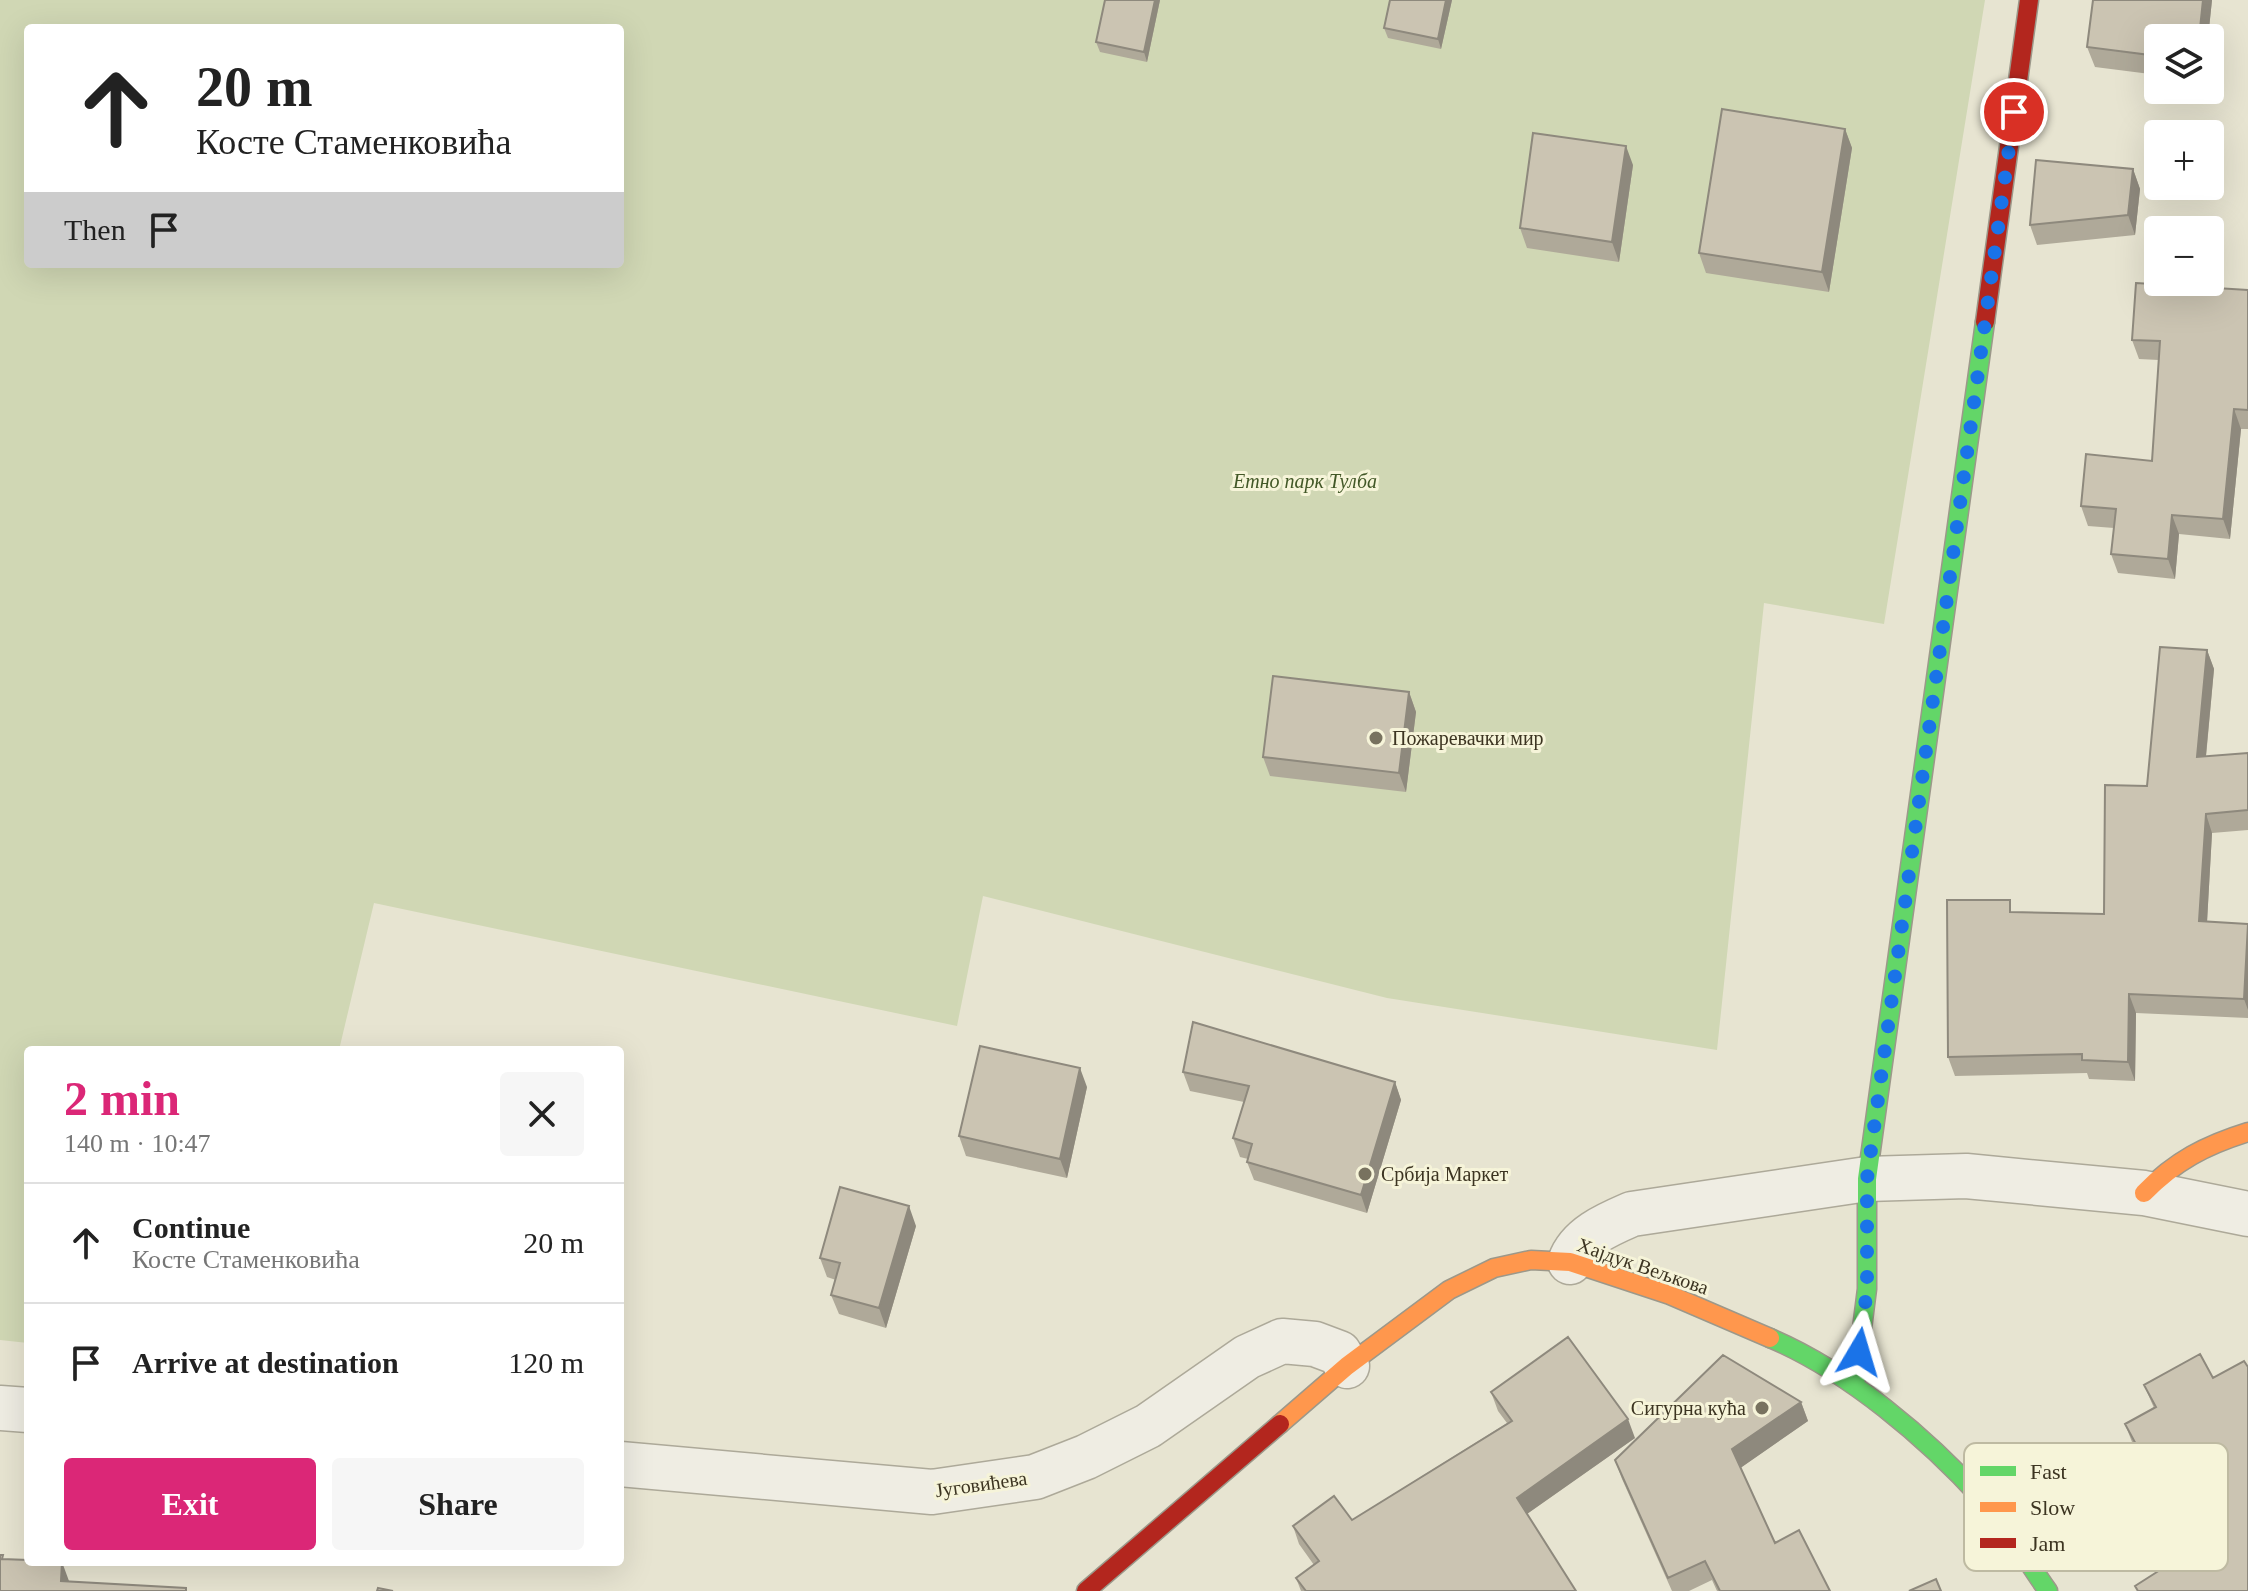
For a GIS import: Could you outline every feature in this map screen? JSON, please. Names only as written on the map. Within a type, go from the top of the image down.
[{"type":"street","points":[[1855,1384],[1867,1289],[1867,1179],[2029,0]]},
{"type":"street","points":[[2144,1193],[2166,1168],[2204,1144],[2248,1132]]},
{"type":"street","points":[[1570,1262],[1579,1248],[1600,1228],[1632,1214],[1867,1179],[1966,1176],[2144,1193],[2248,1214]]},
{"type":"street","name":"Хајдук Вељкова","points":[[1086,1591],[1347,1366],[1449,1290],[1494,1268],[1531,1260],[1570,1262],[1670,1295],[1783,1343],[1855,1384],[1910,1430],[1964,1482]]},
{"type":"street","name":"Југовићева","points":[[624,1464],[932,1492],[1035,1477],[1086,1457],[1148,1426],[1247,1357],[1282,1341],[1315,1344],[1339,1353],[1347,1366]]},
{"type":"street","points":[[0,1408],[24,1410]]},
{"type":"street","name":"Хајдук Вељкова","points":[[2034,1571],[2048,1591]]},
{"type":"green space","name":"Етно парк Тулба","points":[[0,0],[1985,0],[1884,624],[1764,603],[1717,1050],[1387,998],[983,896],[957,1026],[374,903],[340,1046],[24,1046],[24,1343],[0,1340]]},
{"type":"building","points":[[1105,0],[1155,0],[1144,52],[1096,42]]},
{"type":"building","points":[[1390,0],[1446,0],[1438,39],[1384,28]]},
{"type":"building","points":[[2093,0],[2203,0],[2200,24],[2144,24],[2144,54],[2087,47]]},
{"type":"building","points":[[1722,109],[1845,129],[1822,272],[1699,253]]},
{"type":"building","points":[[1533,133],[1626,146],[1612,242],[1520,228]]},
{"type":"building","points":[[2036,160],[2133,169],[2128,215],[2030,225]]},
{"type":"building","points":[[2136,283],[2144,284],[2144,296],[2224,296],[2224,288],[2248,290],[2248,410],[2234,409],[2223,519],[2172,515],[2168,559],[2111,554],[2116,509],[2081,506],[2086,454],[2152,461],[2160,341],[2132,340]]},
{"type":"building","points":[[2160,647],[2207,650],[2197,757],[2248,753],[2248,810],[2206,814],[2199,921],[2248,924],[2244,999],[2129,994],[2128,1062],[2082,1060],[2082,1054],[1948,1057],[1947,900],[2010,900],[2010,912],[2104,914],[2105,785],[2147,786]]},
{"type":"building","points":[[1273,676],[1409,692],[1399,773],[1263,757]]},
{"type":"building","points":[[1193,1022],[1395,1082],[1361,1195],[1247,1162],[1252,1144],[1233,1138],[1249,1086],[1183,1072]]},
{"type":"building","points":[[980,1046],[1080,1068],[1060,1159],[959,1136]]},
{"type":"building","points":[[840,1187],[909,1206],[879,1308],[831,1295],[840,1263],[820,1258]]},
{"type":"building","points":[[1568,1337],[1628,1419],[1517,1498],[1576,1591],[1306,1591],[1296,1578],[1319,1561],[1293,1526],[1334,1496],[1352,1520],[1512,1421],[1491,1392]]},
{"type":"building","points":[[2200,1354],[2213,1378],[2244,1361],[2248,1367],[2248,1591],[2138,1591],[2135,1586],[2159,1571],[2228,1571],[2228,1443],[2135,1443],[2125,1424],[2156,1407],[2144,1385]]},
{"type":"building","points":[[1723,1355],[1801,1402],[1732,1449],[1775,1543],[1799,1530],[1830,1591],[1720,1591],[1705,1561],[1668,1578],[1615,1460]]},
{"type":"building","points":[[0,1555],[3,1555],[2,1559],[24,1560],[24,1566],[62,1566],[61,1581],[186,1588],[186,1591],[0,1591]]},
{"type":"building","points":[[1936,1579],[1941,1591],[1909,1591]]},
{"type":"traffic: fast","points":[[1855,1384],[1867,1289],[1867,1179],[1985,322]]},
{"type":"traffic: fast","points":[[1770,1338],[1857,1387],[1912,1430],[1964,1479]]},
{"type":"traffic: fast","points":[[2035,1571],[2048,1591]]},
{"type":"traffic: slow","points":[[2144,1193],[2192,1155],[2248,1132]]},
{"type":"traffic: slow","points":[[1280,1424],[1347,1366],[1449,1290],[1494,1268],[1531,1260],[1570,1262],[1670,1295],[1770,1338]]},
{"type":"traffic: jam","points":[[1985,322],[2029,0]]},
{"type":"traffic: jam","points":[[1086,1591],[1280,1424]]},
{"type":"place","name":"Пожаревачки мир","points":[[1376,738]]},
{"type":"place","name":"Србија Маркет","points":[[1365,1174]]},
{"type":"place","name":"Сигурна кућа","points":[[1762,1408]]},
{"type":"route","points":[[1859,1352],[1867,1289],[1867,1179],[2014,112]]}]
